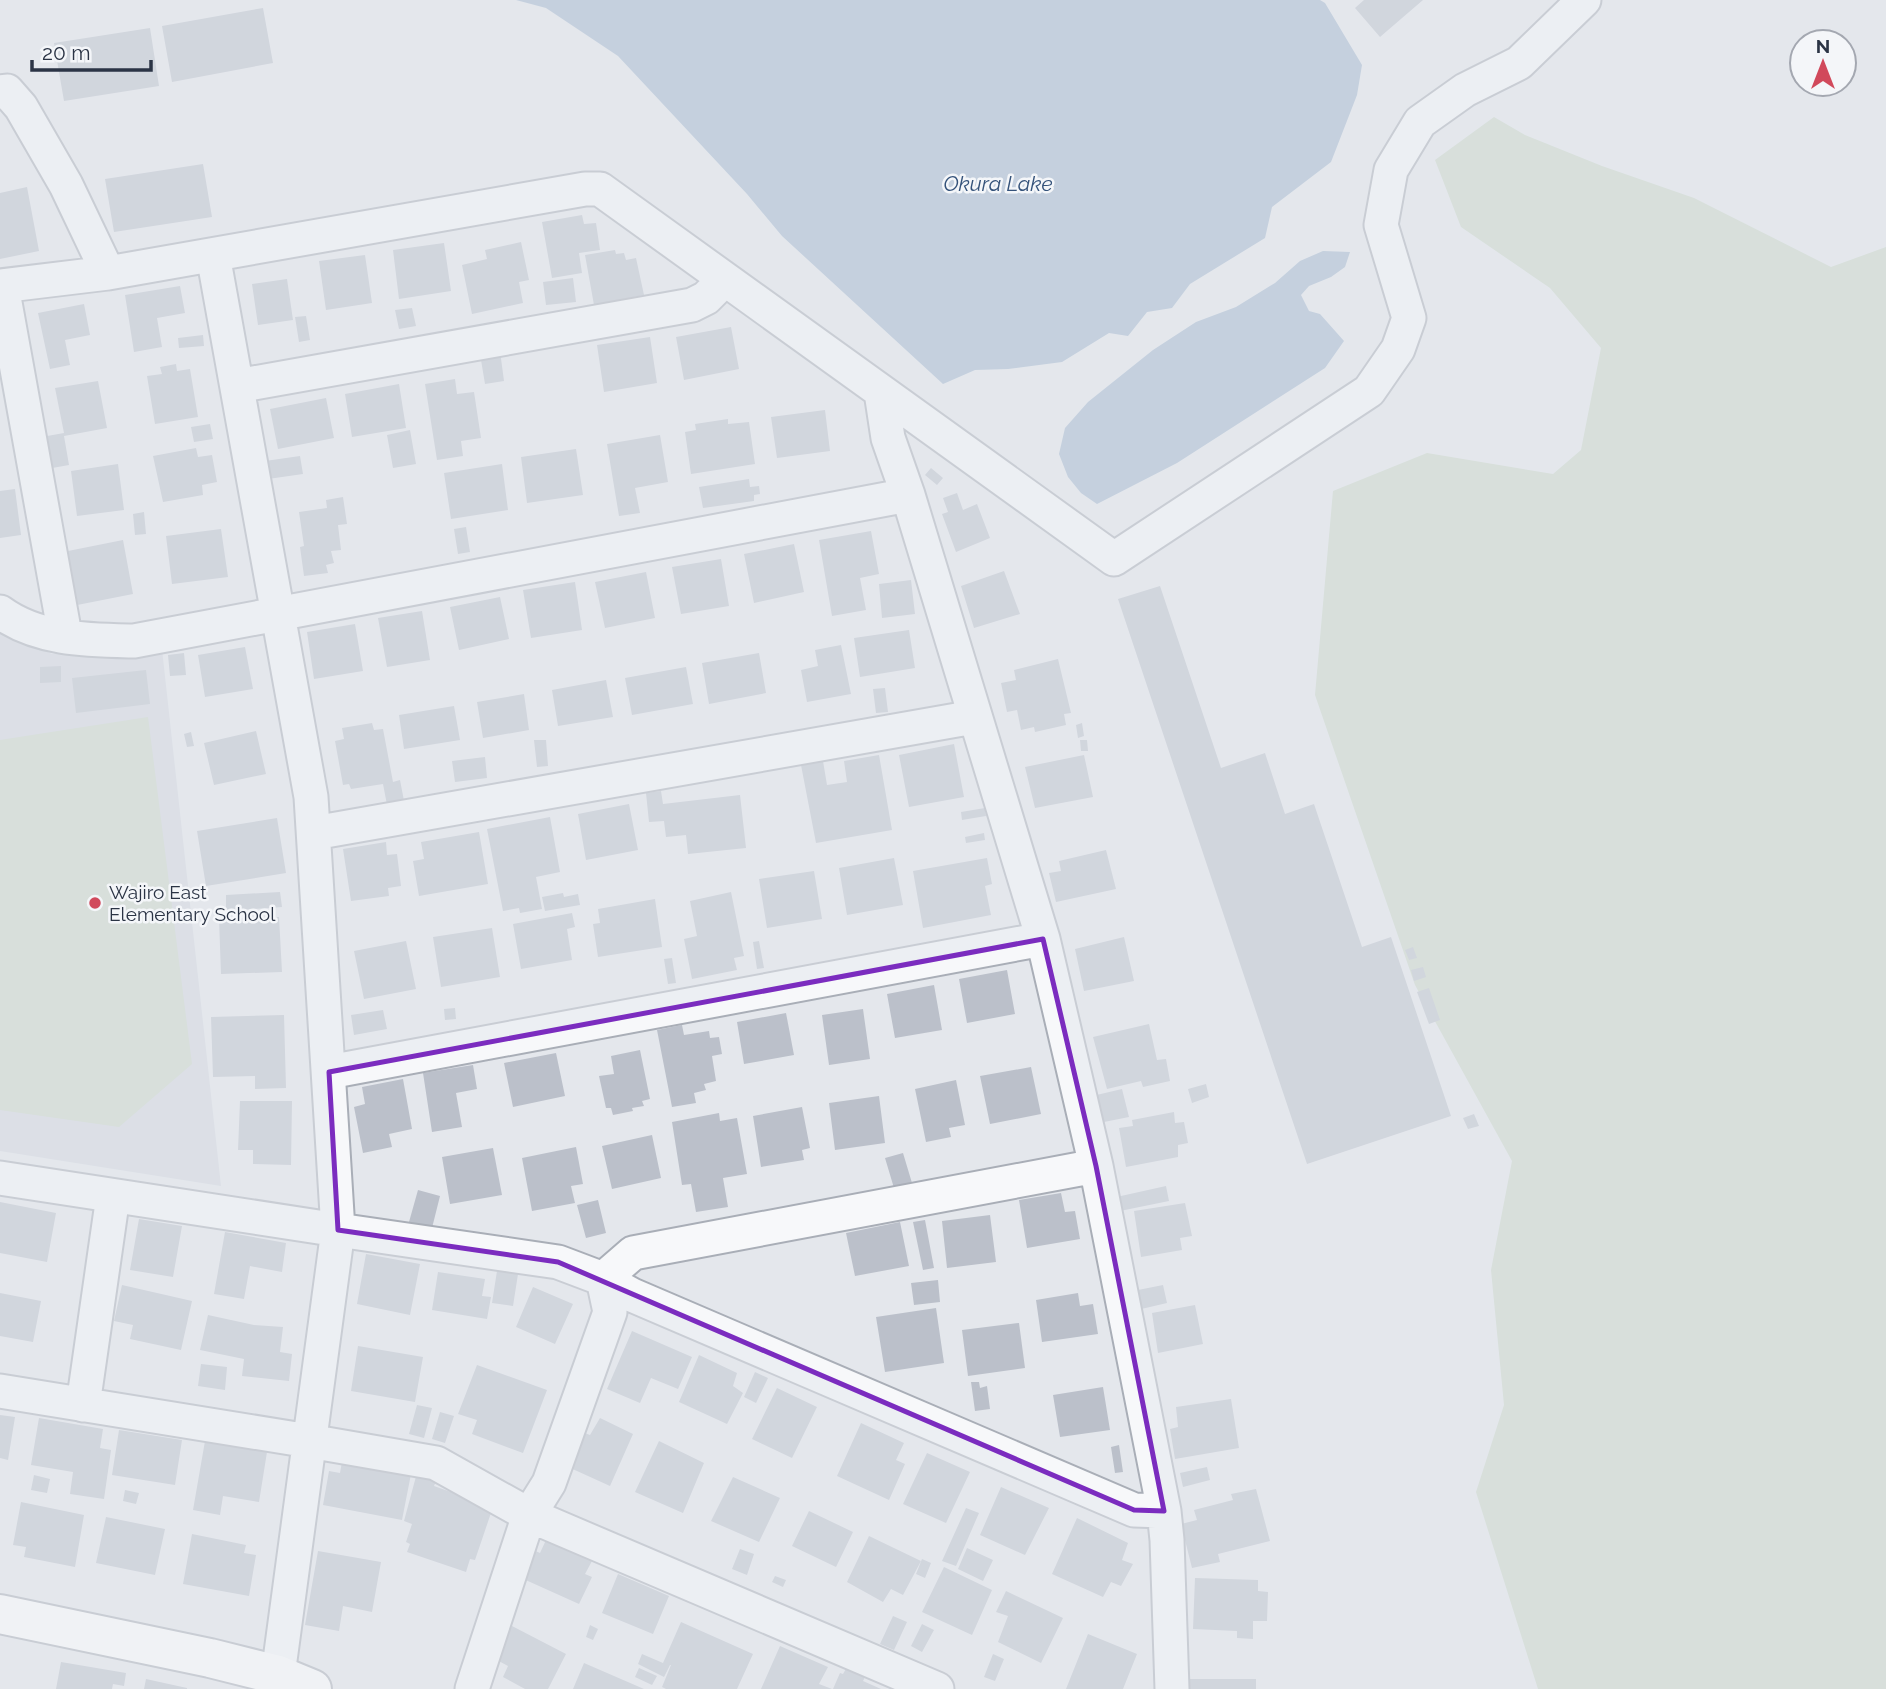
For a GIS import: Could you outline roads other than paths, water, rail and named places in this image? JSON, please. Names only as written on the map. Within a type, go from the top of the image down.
[{"type":"street","points":[[65,635],[1,286],[108,273],[585,189],[600,189],[1114,559],[1369,391],[1398,349],[1409,318],[1381,225],[1391,170],[1420,122],[1465,90],[1519,64],[1584,0]]},
{"type":"street","points":[[0,92],[7,91],[21,107],[66,185],[108,273]]},
{"type":"street","points":[[0,1614],[210,1658],[295,1682],[309,1441],[338,1230],[329,1072],[311,797],[213,255]]},
{"type":"street","points":[[237,386],[692,305],[706,298],[725,279]]},
{"type":"street","points":[[881,392],[888,438],[908,495],[1043,939],[1096,1166],[1164,1511],[1172,1689]]},
{"type":"street","points":[[0,612],[14,622],[51,635],[88,640],[134,641],[908,495]]},
{"type":"street","points":[[314,833],[974,717]]},
{"type":"street","points":[[329,1072],[1043,939]]},
{"type":"street","points":[[603,1279],[633,1253],[1096,1166]]},
{"type":"street","points":[[0,1178],[558,1262],[603,1279],[644,1301],[1134,1510],[1164,1511]]},
{"type":"street","points":[[83,1405],[113,1196]]},
{"type":"street","points":[[472,1689],[528,1515],[549,1483],[610,1312],[603,1279]]},
{"type":"street","points":[[0,1391],[436,1463],[528,1515],[937,1689]]},
{"type":"water","name":"Okura Lake","points":[[516,0],[1320,0],[1325,3],[1362,65],[1357,95],[1331,162],[1272,207],[1265,238],[1190,284],[1172,308],[1147,312],[1128,336],[1109,333],[1062,362],[975,370],[943,384],[782,236],[747,194],[618,56],[546,8]]},
{"type":"water","points":[[1323,251],[1350,252],[1345,267],[1331,277],[1309,286],[1301,295],[1309,311],[1320,314],[1344,341],[1325,368],[1177,463],[1097,504],[1081,493],[1068,477],[1059,454],[1065,428],[1088,402],[1153,350],[1196,322],[1236,307],[1275,283],[1300,261]]},
{"type":"place","name":"Wajiro East Elementary School","points":[[95,903]]}]
